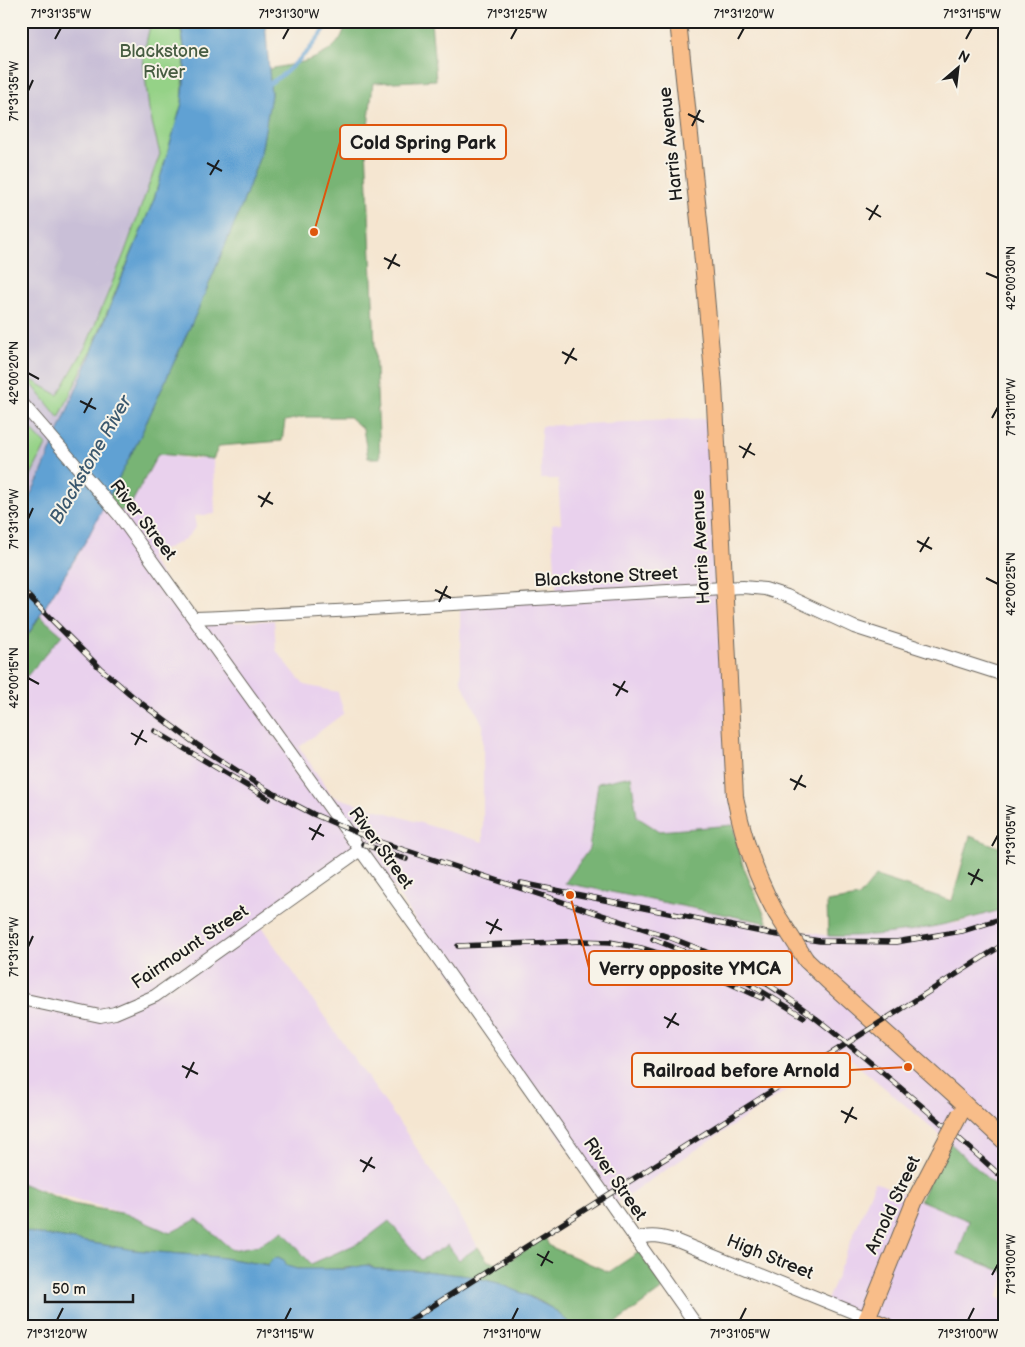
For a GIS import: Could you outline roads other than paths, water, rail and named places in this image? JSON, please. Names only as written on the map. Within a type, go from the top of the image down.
[{"type":"main road","name":"Harris Avenue","points":[[678,21],[714,386],[735,798],[741,829],[751,857],[776,913],[806,960],[877,1024],[963,1109],[1004,1141]]},
{"type":"main road","name":"Arnold Street","points":[[865,1322],[915,1200],[963,1109]]},
{"type":"main road","name":"High Street","points":[[865,1322],[886,1326]]},
{"type":"street","name":"River Street","points":[[21,402],[119,515],[195,618],[697,1326]]},
{"type":"street","name":"Blackstone Street","points":[[195,618],[743,587],[765,589],[788,596],[854,627],[1004,675]]},
{"type":"street","name":"Fairmount Street","points":[[21,999],[100,1016],[115,1013],[155,996],[360,850]]},
{"type":"street","name":"High Street","points":[[636,1240],[654,1236],[677,1241],[865,1322]]},
{"type":"water","name":"Blackstone River","points":[[180,21],[265,21],[271,95],[261,153],[242,205],[201,303],[137,443],[87,539],[21,646],[21,513],[40,476],[154,199],[182,103],[185,52]]},
{"type":"water","points":[[21,1231],[134,1250],[217,1257],[268,1265],[273,1259],[278,1257],[284,1260],[287,1266],[297,1269],[346,1269],[366,1265],[375,1269],[415,1270],[469,1276],[498,1283],[522,1293],[553,1309],[573,1326],[21,1326]]},
{"type":"waterway","points":[[266,86],[285,73],[308,51],[331,21]]},
{"type":"railway","points":[[21,589],[100,668],[137,700],[196,744],[265,789],[313,814],[374,840],[666,936],[734,965],[782,993],[831,1030],[930,1113],[1004,1179]]},
{"type":"railway","points":[[155,731],[269,799]]},
{"type":"railway","points":[[363,844],[406,859]]},
{"type":"railway","points":[[521,883],[772,934],[820,941],[896,942],[962,931],[1004,918]]},
{"type":"railway","points":[[653,939],[695,956],[738,977],[804,1017]]},
{"type":"railway","points":[[458,946],[582,941],[610,942],[641,948],[674,958],[762,998]]},
{"type":"railway","points":[[401,1326],[1004,944]]},
{"type":"place","name":"Cold Spring Park","points":[[314,232]]},
{"type":"place","name":"Verry opposite YMCA","points":[[570,895]]},
{"type":"place","name":"Railroad before Arnold","points":[[908,1067]]}]
